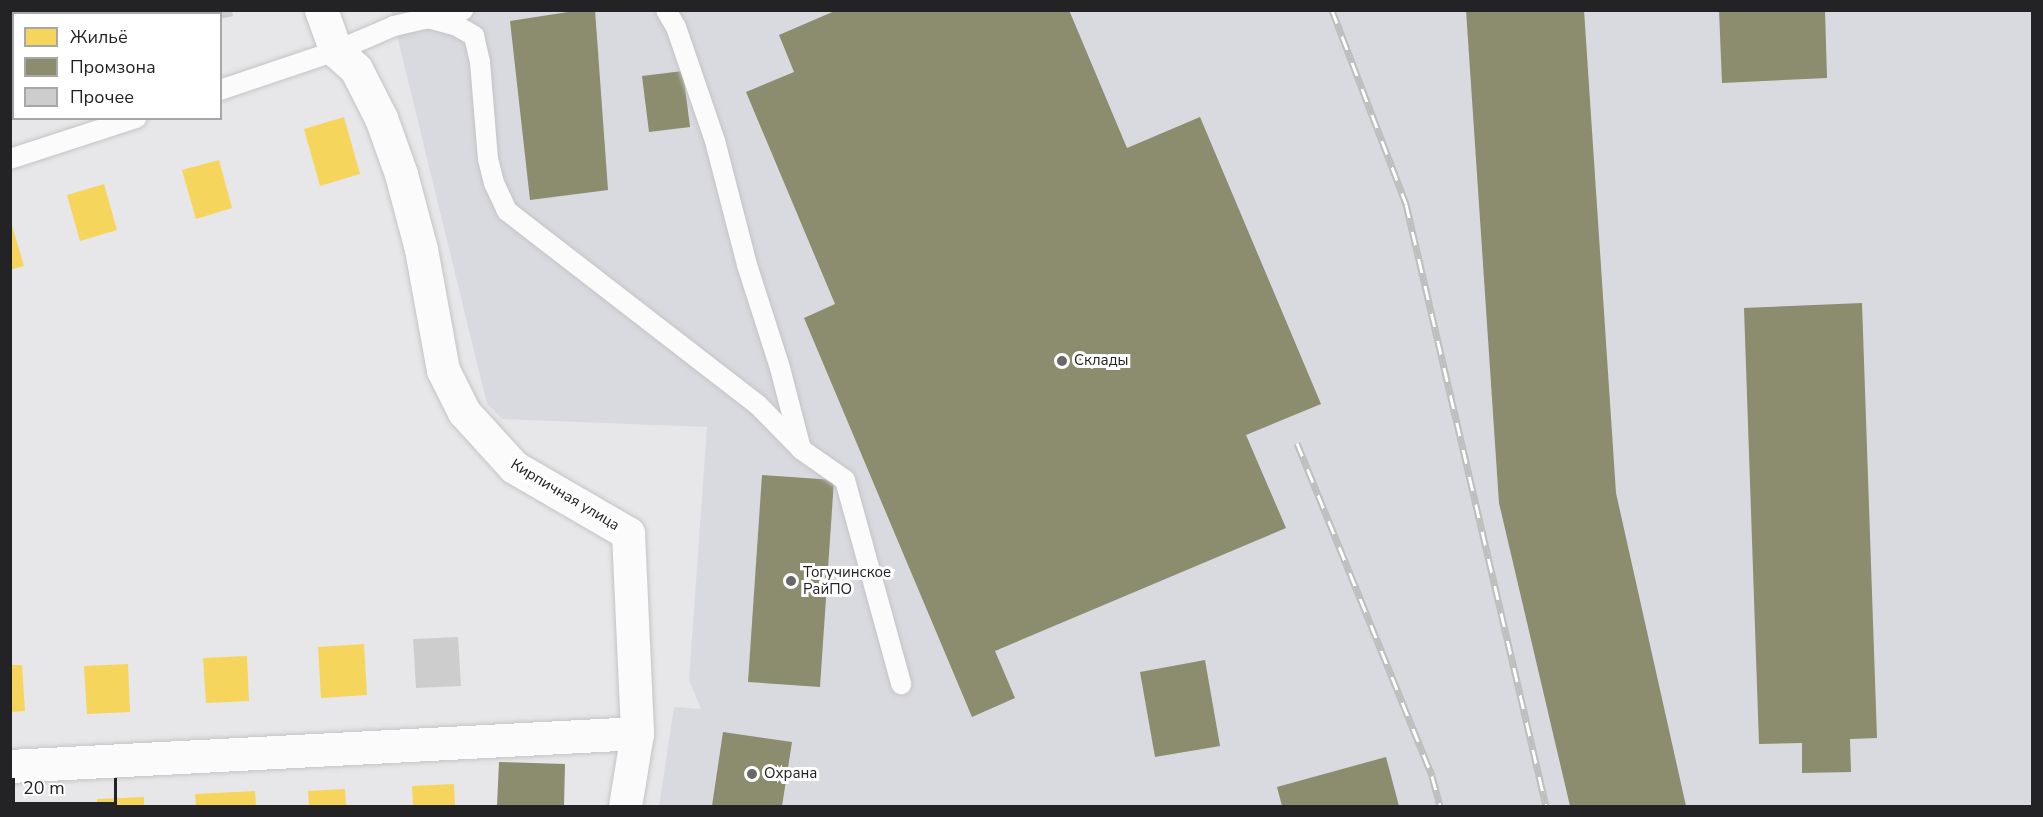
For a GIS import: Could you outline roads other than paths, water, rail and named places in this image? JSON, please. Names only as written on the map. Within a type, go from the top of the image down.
[{"type":"street","name":"Кирпичная улица","points":[[321,10],[336,51],[356,69],[381,118],[401,174],[421,249],[443,370],[464,412],[514,467],[628,533],[637,733],[626,807]]},
{"type":"street","points":[[10,766],[637,733]]},
{"type":"lane","points":[[222,89],[336,51],[394,26],[463,10]]},
{"type":"lane","points":[[666,10],[676,27],[715,141],[747,265],[780,368],[802,450]]},
{"type":"lane","points":[[428,18],[457,27],[474,36],[480,62],[488,159],[494,183],[507,211],[758,405],[802,450],[845,480],[901,684]]},
{"type":"lane","points":[[10,159],[130,120]]},
{"type":"railway","points":[[1332,10],[1406,204],[1546,806]]},
{"type":"railway","points":[[1297,443],[1432,776],[1440,806]]},
{"type":"place","name":"Склады","points":[[1062,361]]},
{"type":"place","name":"Тогучинское РайПО","points":[[791,581]]},
{"type":"place","name":"Охрана","points":[[752,774]]}]
